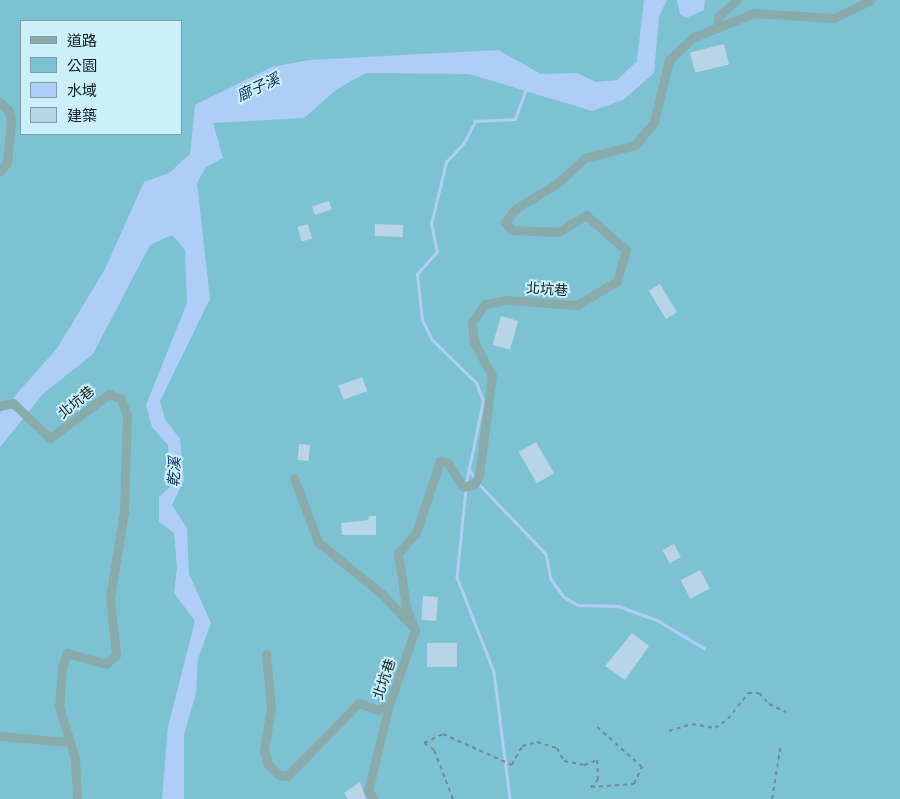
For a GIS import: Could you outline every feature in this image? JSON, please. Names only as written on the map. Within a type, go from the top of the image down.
[{"type":"street","points":[[717,28],[719,16],[737,0]]},
{"type":"street","name":"北坑巷","points":[[374,799],[368,791],[389,705],[416,630],[406,606],[398,553],[416,533],[440,461],[448,462],[468,486],[480,475],[492,376],[474,342],[472,322],[485,304],[507,300],[576,305],[617,281],[626,250],[586,215],[559,232],[511,230],[505,222],[515,209],[558,183],[585,158],[635,145],[654,122],[669,60],[694,37],[754,13],[834,18],[871,0]]},
{"type":"street","points":[[0,102],[9,111],[11,122],[7,163],[0,171]]},
{"type":"street","name":"北坑巷","points":[[0,406],[13,403],[50,438],[109,394],[120,399],[129,428],[124,512],[110,598],[116,655],[106,664],[67,653],[60,706],[68,742],[75,759],[77,799]]},
{"type":"street","points":[[294,478],[318,542],[384,595],[416,630]]},
{"type":"street","points":[[266,654],[271,708],[264,750],[268,764],[279,775],[288,776],[359,703],[378,710],[389,705]]},
{"type":"street","points":[[0,736],[68,742]]},
{"type":"path","points":[[669,731],[692,724],[715,728],[728,719],[748,692],[759,693],[769,704],[786,712]]},
{"type":"path","points":[[453,799],[434,750],[424,743],[444,734],[512,765],[522,746],[537,742],[557,748],[564,761],[584,765],[597,760],[598,779],[591,787],[634,784],[642,767],[595,725]]},
{"type":"path","points":[[772,799],[781,744]]},
{"type":"green space","points":[[0,0],[900,0],[900,799],[0,799]]},
{"type":"water","points":[[644,0],[667,0],[659,16],[654,73],[623,100],[592,111],[469,74],[366,73],[337,89],[304,118],[213,123],[223,158],[206,167],[197,183],[210,299],[160,401],[165,419],[180,439],[184,480],[172,505],[187,528],[189,574],[211,623],[198,659],[196,693],[184,735],[184,799],[162,799],[168,727],[195,621],[174,593],[177,567],[174,533],[159,522],[159,497],[170,487],[168,445],[152,427],[146,405],[187,303],[185,250],[172,235],[150,245],[93,354],[43,394],[0,447],[0,413],[58,347],[105,269],[144,182],[169,173],[190,154],[195,105],[272,67],[309,60],[498,50],[541,74],[577,73],[596,82],[617,80],[637,61]]},
{"type":"water","points":[[677,0],[705,0],[704,10],[686,18],[680,14]]},
{"type":"building","points":[[724,44],[729,64],[695,73],[690,52]]},
{"type":"building","points":[[329,201],[332,210],[315,215],[312,207]]},
{"type":"building","points":[[308,224],[312,238],[302,241],[297,227]]},
{"type":"building","points":[[375,224],[403,225],[403,237],[375,236]]},
{"type":"building","points":[[660,284],[677,312],[666,319],[649,291]]},
{"type":"building","points":[[501,316],[518,321],[510,350],[493,345]]},
{"type":"building","points":[[362,377],[367,391],[344,400],[339,386]]},
{"type":"building","points":[[536,442],[554,473],[537,483],[519,452]]},
{"type":"building","points":[[299,444],[310,445],[309,461],[298,460]]},
{"type":"building","points":[[369,516],[376,516],[376,535],[342,535],[341,523],[368,520]]},
{"type":"building","points":[[674,544],[681,557],[670,563],[663,550]]},
{"type":"building","points":[[700,570],[710,589],[690,599],[681,580]]},
{"type":"building","points":[[423,596],[438,597],[436,621],[421,620]]},
{"type":"building","points":[[632,633],[649,646],[625,680],[605,666]]},
{"type":"building","points":[[427,643],[457,643],[457,667],[427,667]]},
{"type":"building","points":[[360,782],[366,799],[348,799],[344,793]]},
{"type":"waterway","points":[[466,483],[483,401],[476,383],[432,340],[422,320],[417,274],[437,252],[431,224],[446,162],[464,143],[475,121],[515,119],[527,86]]},
{"type":"waterway","points":[[468,468],[475,478]]},
{"type":"waterway","points":[[478,483],[546,554],[551,579],[564,597],[578,605],[618,606],[657,620],[704,648]]},
{"type":"waterway","points":[[466,489],[457,577],[494,672],[510,799]]},
{"type":"water label","name":"廍子溪","points":[[258,87]]},
{"type":"water label","name":"乾溪","points":[[174,472]]}]
